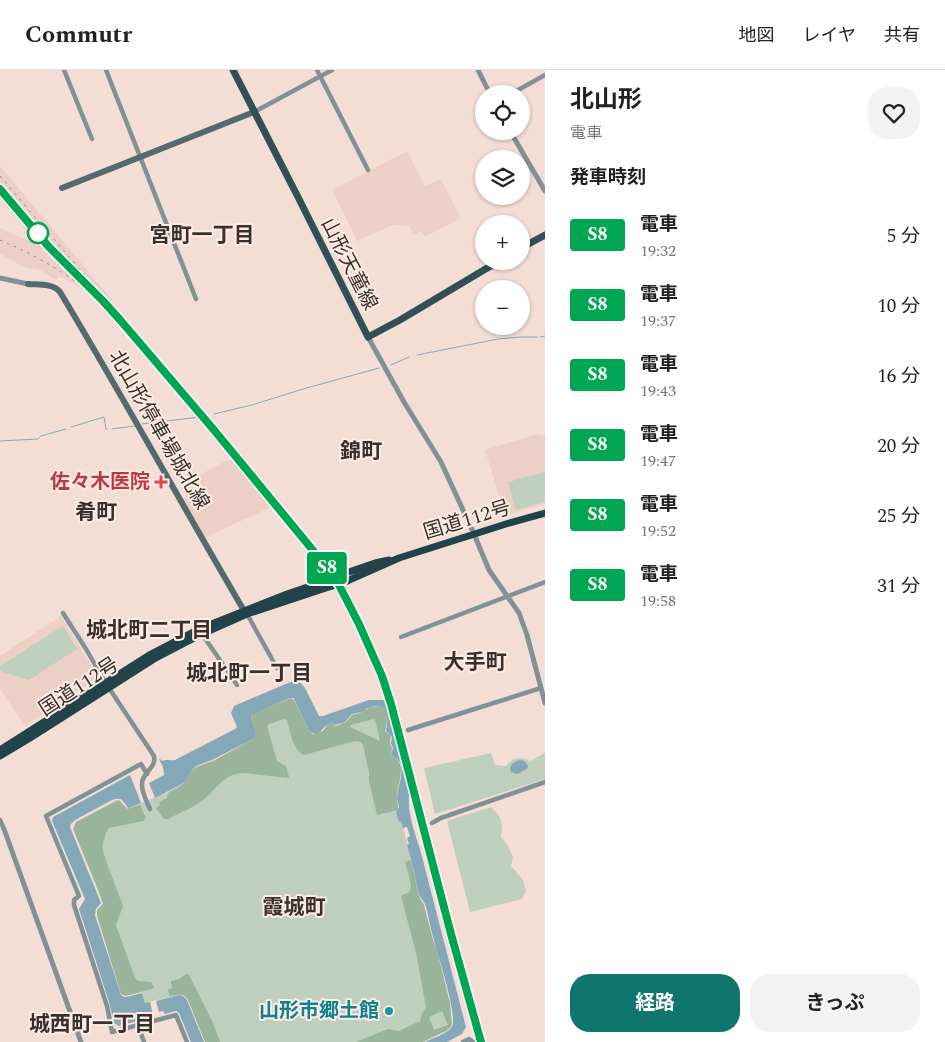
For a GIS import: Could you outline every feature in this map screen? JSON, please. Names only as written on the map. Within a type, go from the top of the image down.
[{"type":"highway","name":"国道112号","points":[[0,756],[38,734],[151,654],[199,629],[399,558],[545,513]]},
{"type":"highway","name":"国道112号","points":[[0,750],[107,685],[245,612]]},
{"type":"main road","name":"山形天童線","points":[[233,70],[368,337],[484,270]]},
{"type":"main road","points":[[62,188],[254,112]]},
{"type":"main road","points":[[530,243],[545,235]]},
{"type":"main road","name":"北山形停車場城北線","points":[[28,284],[53,286],[60,292],[150,444],[245,612]]},
{"type":"street","points":[[64,70],[92,139]]},
{"type":"street","points":[[106,70],[196,298]]},
{"type":"street","points":[[317,70],[368,170]]},
{"type":"street","points":[[254,112],[332,70]]},
{"type":"street","points":[[478,70],[486,85]]},
{"type":"street","points":[[526,85],[545,74],[542,70]]},
{"type":"street","points":[[515,140],[545,191]]},
{"type":"street","points":[[0,278],[28,284]]},
{"type":"street","points":[[368,337],[404,402],[441,462],[489,570],[519,613],[542,684],[545,703]]},
{"type":"street","points":[[401,637],[545,582]]},
{"type":"street","points":[[63,612],[107,685],[154,756],[155,762],[142,780],[141,785],[150,809]]},
{"type":"street","points":[[245,612],[277,668]]},
{"type":"street","points":[[202,634],[237,685]]},
{"type":"street","points":[[408,730],[542,684]]},
{"type":"street","points":[[147,774],[141,764],[46,816],[79,896],[74,900],[74,905],[107,1006],[112,1032],[176,1015],[187,1042]]},
{"type":"street","points":[[432,823],[545,782]]},
{"type":"street","points":[[0,820],[82,1042]]},
{"type":"street","points":[[138,1025],[144,1042]]},
{"type":"street","points":[[463,1042],[469,1039],[473,1042]]},
{"type":"shaded area","points":[[407,151],[425,186],[441,179],[461,218],[425,237],[421,231],[414,235],[409,226],[393,225],[357,241],[332,190]]},
{"type":"shaded area","points":[[0,166],[112,300],[106,308],[77,285],[59,276],[56,280],[40,270],[24,267],[0,254],[0,228],[28,241],[31,236],[0,199]]},
{"type":"shaded area","points":[[537,434],[545,436],[545,504],[505,515],[485,450]]},
{"type":"shaded area","points":[[232,458],[271,507],[204,538],[183,500],[198,491],[192,479]]},
{"type":"shaded area","points":[[61,616],[98,677],[25,726],[0,689],[0,656]]},
{"type":"green space","points":[[545,472],[545,502],[516,510],[508,482]]},
{"type":"green space","points":[[63,626],[77,649],[29,680],[0,671],[0,666]]},
{"type":"green space","points":[[291,698],[294,700],[309,731],[313,734],[323,731],[328,724],[331,723],[336,726],[346,722],[352,715],[380,706],[384,709],[388,718],[385,731],[391,736],[391,754],[400,765],[401,773],[397,796],[398,810],[377,815],[361,742],[355,741],[304,755],[297,749],[287,720],[284,719],[267,726],[277,761],[286,766],[288,778],[244,773],[237,774],[221,782],[195,806],[168,819],[164,819],[156,808],[160,805],[159,802],[167,798],[168,793],[187,780],[192,770],[255,738],[256,733],[251,717],[253,714]],"holes":[[[375,720],[380,741],[350,727],[351,725]]]},
{"type":"green space","points":[[291,699],[309,733],[312,735],[375,711],[451,1017],[450,1027],[422,1042],[205,1042],[187,997],[182,994],[145,1003],[142,992],[125,996],[121,994],[97,914],[103,904],[73,829],[76,822],[116,800],[127,808],[167,793],[212,763],[257,737],[252,716]]},
{"type":"green space","points":[[491,753],[495,765],[506,766],[517,758],[530,761],[545,753],[545,779],[435,814],[424,768]]},
{"type":"green space","points":[[119,800],[127,809],[140,805],[146,818],[143,821],[109,828],[102,847],[123,906],[116,925],[135,978],[138,981],[151,982],[154,987],[126,996],[121,994],[97,916],[97,910],[103,904],[99,891],[73,829],[76,822]]},
{"type":"green space","points":[[491,807],[501,820],[501,837],[513,857],[511,866],[523,880],[526,891],[522,899],[470,912],[447,821]]},
{"type":"green space","points":[[409,860],[411,861],[419,897],[424,905],[450,1003],[452,1025],[446,1031],[423,1042],[356,1042],[388,1029],[399,1031],[420,1021],[426,1007],[416,953],[401,896],[409,892],[411,887],[405,863]],"holes":[[[442,1011],[448,1025],[434,1030],[429,1017]]]},
{"type":"green space","points":[[186,974],[189,975],[213,1023],[220,1042],[205,1042],[188,1000],[182,995],[169,995],[168,990],[172,988],[171,981],[179,979]]},
{"type":"water","points":[[295,680],[299,681],[305,688],[319,716],[369,700],[384,700],[389,705],[411,789],[409,811],[466,1027],[462,1034],[447,1042],[425,1042],[443,1034],[452,1027],[452,1010],[427,911],[419,894],[407,845],[409,844],[407,838],[410,836],[407,827],[403,828],[401,821],[399,822],[396,812],[399,806],[397,797],[401,765],[391,754],[393,748],[391,743],[392,737],[386,731],[388,718],[384,709],[380,706],[367,708],[362,712],[352,714],[345,722],[335,725],[328,724],[319,733],[313,733],[309,731],[294,699],[290,698],[252,715],[256,733],[255,738],[196,766],[187,780],[155,798],[149,783],[164,775],[159,759],[162,761],[175,760],[235,729],[237,727],[231,713],[234,706]]},
{"type":"water","points":[[520,760],[527,764],[527,769],[517,774],[511,772],[510,768],[512,765]]},
{"type":"water","points":[[130,775],[141,803],[128,808],[121,800],[112,800],[75,820],[70,827],[101,903],[96,909],[95,915],[121,995],[126,997],[142,993],[145,1003],[150,1002],[153,1015],[119,1026],[114,1023],[79,909],[85,899],[52,821],[53,817]]},
{"type":"water","points":[[179,995],[187,1000],[204,1042],[191,1042],[179,1013],[176,1011],[165,1014],[163,1011],[159,1012],[156,1001]]},
{"type":"waterway","points":[[540,337],[545,336]]},
{"type":"waterway","points":[[417,355],[498,339],[537,337]]},
{"type":"waterway","points":[[391,365],[409,357]]},
{"type":"waterway","points":[[214,414],[252,405],[379,368]]},
{"type":"waterway","points":[[71,427],[104,417],[107,429]]},
{"type":"waterway","points":[[142,424],[200,417]]},
{"type":"waterway","points":[[112,429],[134,426]]},
{"type":"waterway","points":[[0,441],[38,439],[41,436],[66,429]]},
{"type":"railway","points":[[0,176],[283,508],[332,571],[358,614],[383,674],[404,740],[484,1042]]},
{"type":"railway","points":[[0,189],[49,247],[76,275]]},
{"type":"railway","points":[[0,240],[54,267],[101,303]]},
{"type":"train","name":"S8","points":[[0,189],[58,257],[103,301],[142,345],[281,510],[339,585],[370,647],[391,704],[481,1042]]},
{"type":"place","name":"佐々木医院","points":[[161,482]]},
{"type":"place","name":"山形市郷土館","points":[[389,1011]]},
{"type":"district","name":"宮町一丁目","points":[[202,236]]},
{"type":"district","name":"錦町","points":[[361,452]]},
{"type":"district","name":"肴町","points":[[96,513]]},
{"type":"district","name":"城北町二丁目","points":[[149,631]]},
{"type":"district","name":"大手町","points":[[475,663]]},
{"type":"district","name":"城北町一丁目","points":[[249,674]]},
{"type":"district","name":"霞城町","points":[[294,908]]},
{"type":"district","name":"城西町一丁目","points":[[92,1025]]}]
